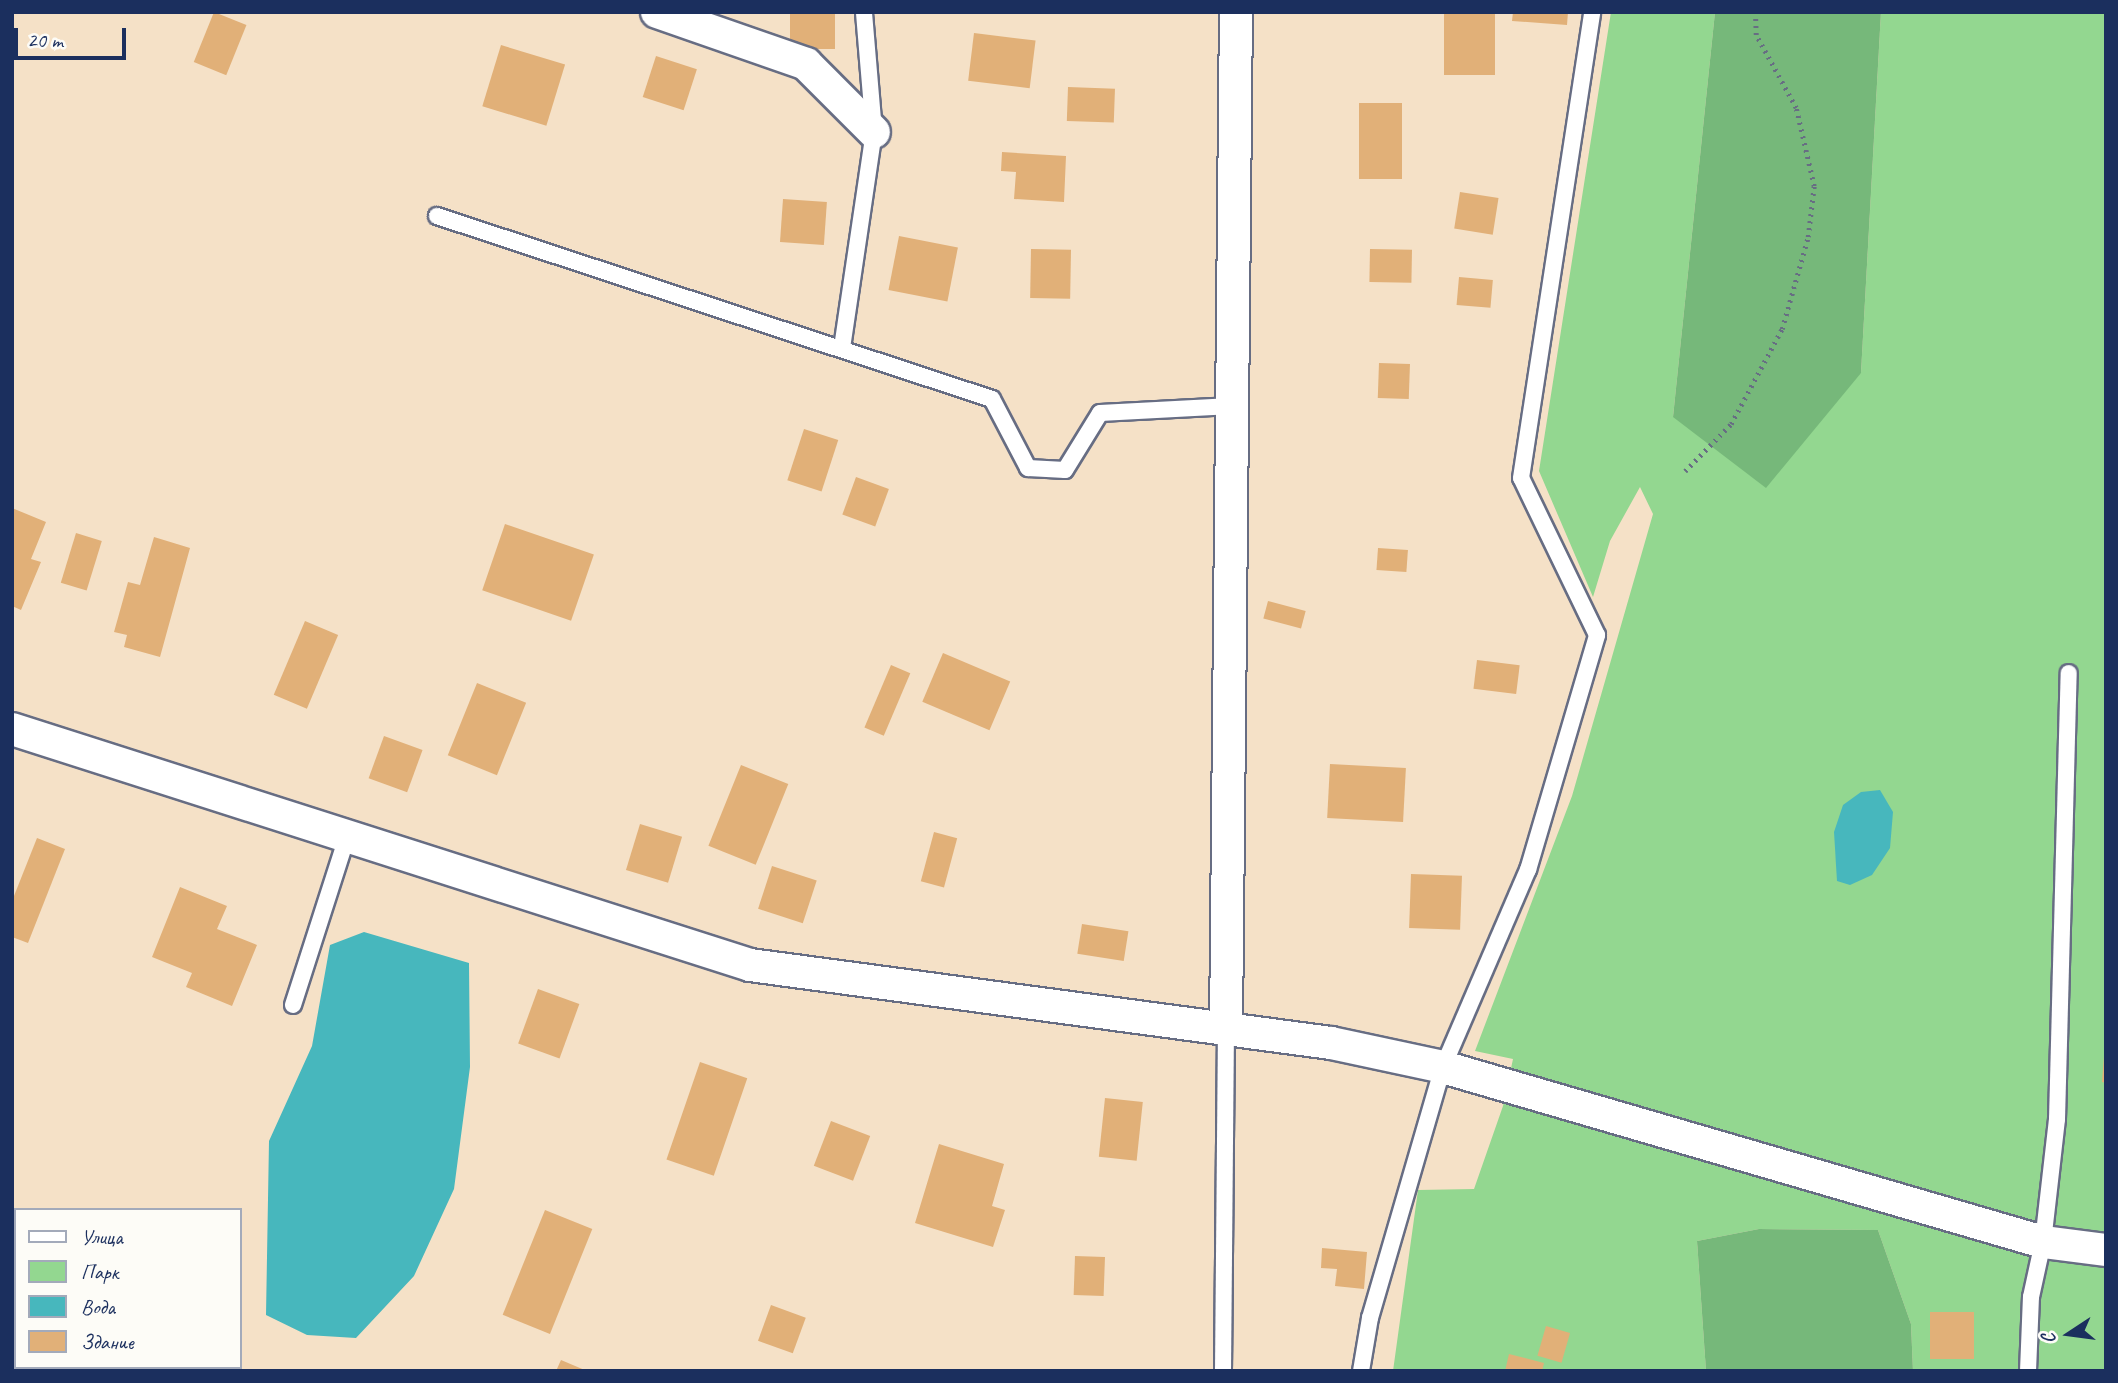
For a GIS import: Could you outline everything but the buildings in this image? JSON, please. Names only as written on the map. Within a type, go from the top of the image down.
[{"type":"street","points":[[657,12],[806,64],[874,132]]},
{"type":"street","points":[[1226,1030],[1236,12]]},
{"type":"street","points":[[12,729],[750,965],[1331,1043],[1443,1067],[2043,1242],[2106,1250]]},
{"type":"lane","points":[[842,348],[874,132],[864,12]]},
{"type":"lane","points":[[1361,1371],[1370,1318],[1443,1067],[1528,870],[1597,635],[1521,478],[1592,12]]},
{"type":"lane","points":[[438,216],[992,399],[1028,468],[1065,471],[1100,413],[1232,406]]},
{"type":"lane","points":[[2028,1371],[2031,1297],[2043,1242],[2057,1119],[2068,673]]},
{"type":"lane","points":[[293,1005],[347,837]]},
{"type":"lane","points":[[1223,1371],[1226,1030]]},
{"type":"path","points":[[1685,471],[1731,424],[1782,329],[1808,237],[1814,186],[1796,108],[1756,35],[1755,12]]},
{"type":"green space","points":[[1611,12],[1715,12],[1673,417],[1861,373],[1881,12],[2106,12],[2106,1371],[1913,1371],[1911,1324],[1878,1230],[1759,1229],[1697,1241],[1706,1371],[1393,1371],[1418,1190],[1474,1189],[1503,1106],[1513,1059],[1475,1051],[1572,796],[1653,514],[1640,487],[1610,541],[1593,597],[1539,471]]},
{"type":"green space","points":[[1715,12],[1881,12],[1861,373],[1766,488],[1673,417]]},
{"type":"green space","points":[[1759,1229],[1878,1230],[1911,1324],[1913,1371],[1706,1371],[1697,1241]]},
{"type":"water","points":[[1880,790],[1893,812],[1890,848],[1872,875],[1850,885],[1837,881],[1834,832],[1843,805],[1861,792]]},
{"type":"water","points":[[364,932],[469,963],[470,1067],[454,1189],[414,1276],[356,1338],[307,1335],[266,1315],[269,1141],[312,1046],[330,945]]}]
